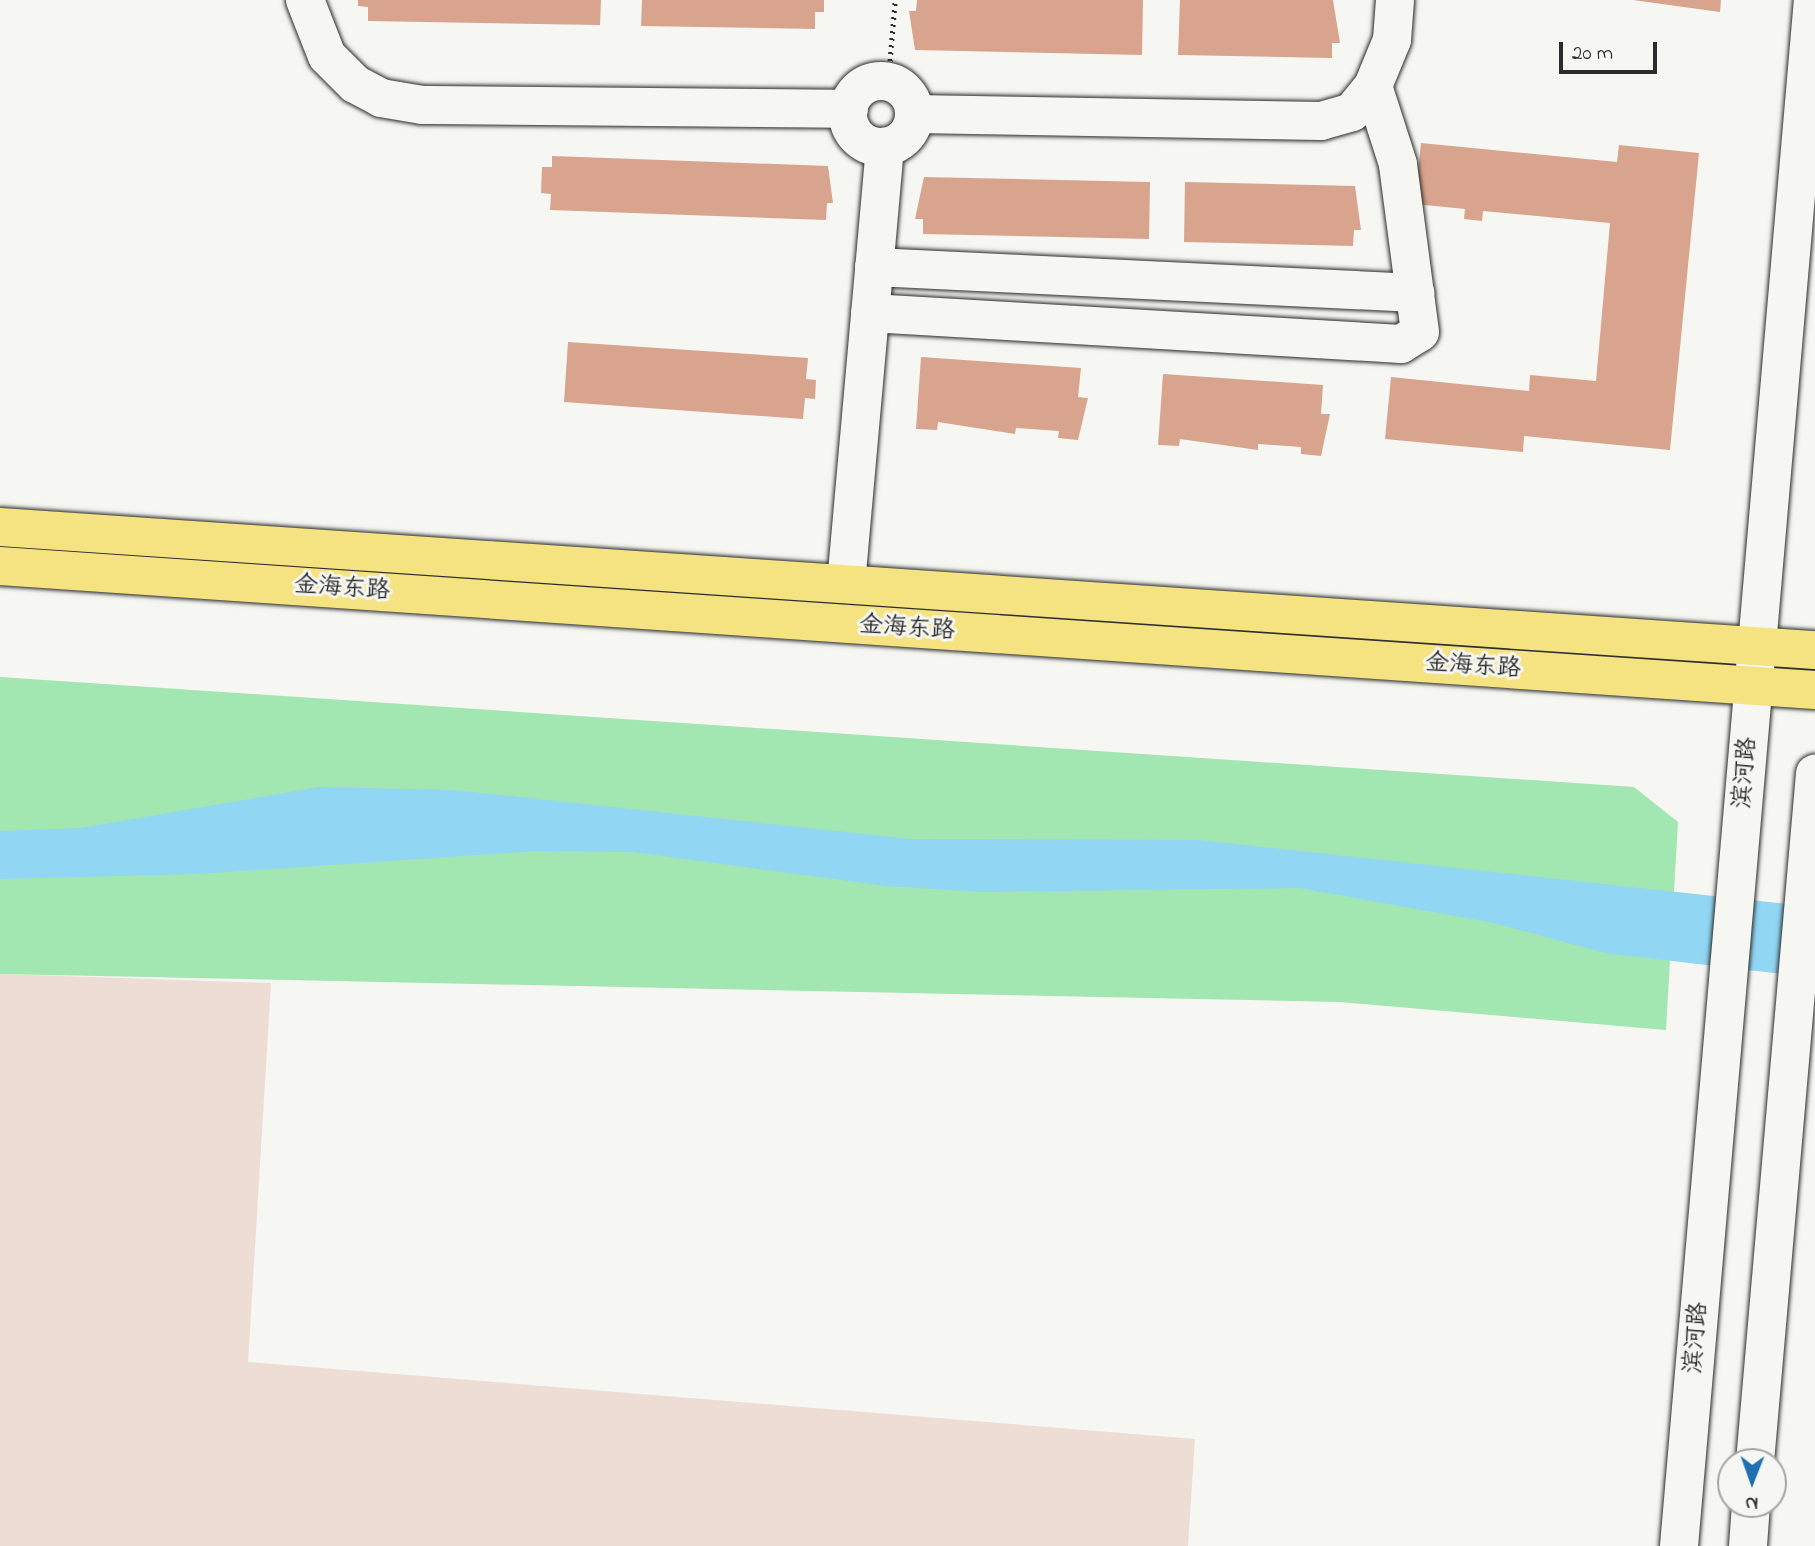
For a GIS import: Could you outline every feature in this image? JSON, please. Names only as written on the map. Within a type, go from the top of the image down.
[{"type":"main road","name":"金海东路","points":[[0,527],[1815,650]]},
{"type":"main road","name":"金海东路","points":[[0,566],[1815,690]]},
{"type":"street","points":[[304,0],[327,55],[355,84],[381,98],[422,105],[849,109]]},
{"type":"street","points":[[914,114],[1321,121],[1352,112],[1373,86],[1392,40],[1395,0]]},
{"type":"street","name":"滨河路","points":[[1679,1546],[1813,0]]},
{"type":"street","points":[[888,82],[910,97],[914,114],[907,136],[885,147],[861,140],[849,109],[861,89],[888,82]]},
{"type":"street","points":[[870,313],[1401,344],[1420,332],[1398,164],[1373,86]]},
{"type":"street","points":[[846,584],[885,147]]},
{"type":"street","points":[[874,267],[1415,293]]},
{"type":"street","points":[[1756,1448],[1815,774]]},
{"type":"street","points":[[1748,1546],[1750,1518]]},
{"type":"path","points":[[888,82],[895,0]]},
{"type":"shaded area","points":[[0,974],[271,983],[248,1362],[1195,1439],[1188,1546],[0,1546]]},
{"type":"green space","points":[[0,677],[1634,787],[1678,822],[1666,1030],[1340,1002],[0,974]]},
{"type":"water","points":[[320,787],[454,790],[910,839],[1199,840],[1815,907],[1815,978],[1605,953],[1494,923],[1300,888],[983,892],[886,886],[633,852],[537,851],[198,874],[0,879],[0,831],[80,828]]},
{"type":"building","points":[[358,0],[601,0],[600,25],[368,21],[368,7],[358,6]]},
{"type":"building","points":[[642,0],[824,0],[824,12],[815,12],[815,29],[641,26]]},
{"type":"building","points":[[917,0],[1143,0],[1142,55],[915,50],[909,11],[916,11]]},
{"type":"building","points":[[1180,0],[1333,0],[1340,43],[1332,43],[1332,58],[1178,55]]},
{"type":"building","points":[[1633,0],[1721,0],[1720,12]]},
{"type":"building","points":[[1421,143],[1617,162],[1619,145],[1699,153],[1670,450],[1524,436],[1523,452],[1385,439],[1391,377],[1529,391],[1530,375],[1596,381],[1610,223],[1483,211],[1482,221],[1464,219],[1465,209],[1415,204]]},
{"type":"building","points":[[552,156],[828,166],[833,203],[827,203],[826,220],[550,210],[551,194],[541,193],[542,167],[552,167]]},
{"type":"building","points":[[924,177],[1150,182],[1149,239],[923,234],[923,219],[915,219]]},
{"type":"building","points":[[1185,182],[1355,186],[1361,230],[1354,230],[1353,246],[1184,242]]},
{"type":"building","points":[[568,342],[808,358],[806,379],[816,380],[815,399],[805,398],[803,419],[564,402]]},
{"type":"building","points":[[921,357],[1081,368],[1078,397],[1088,398],[1078,440],[1058,438],[1059,431],[1016,428],[1015,434],[938,422],[937,430],[916,429]]},
{"type":"building","points":[[1163,374],[1323,385],[1321,414],[1330,414],[1321,456],[1301,454],[1301,447],[1258,444],[1258,450],[1180,439],[1179,446],[1158,445]]}]
